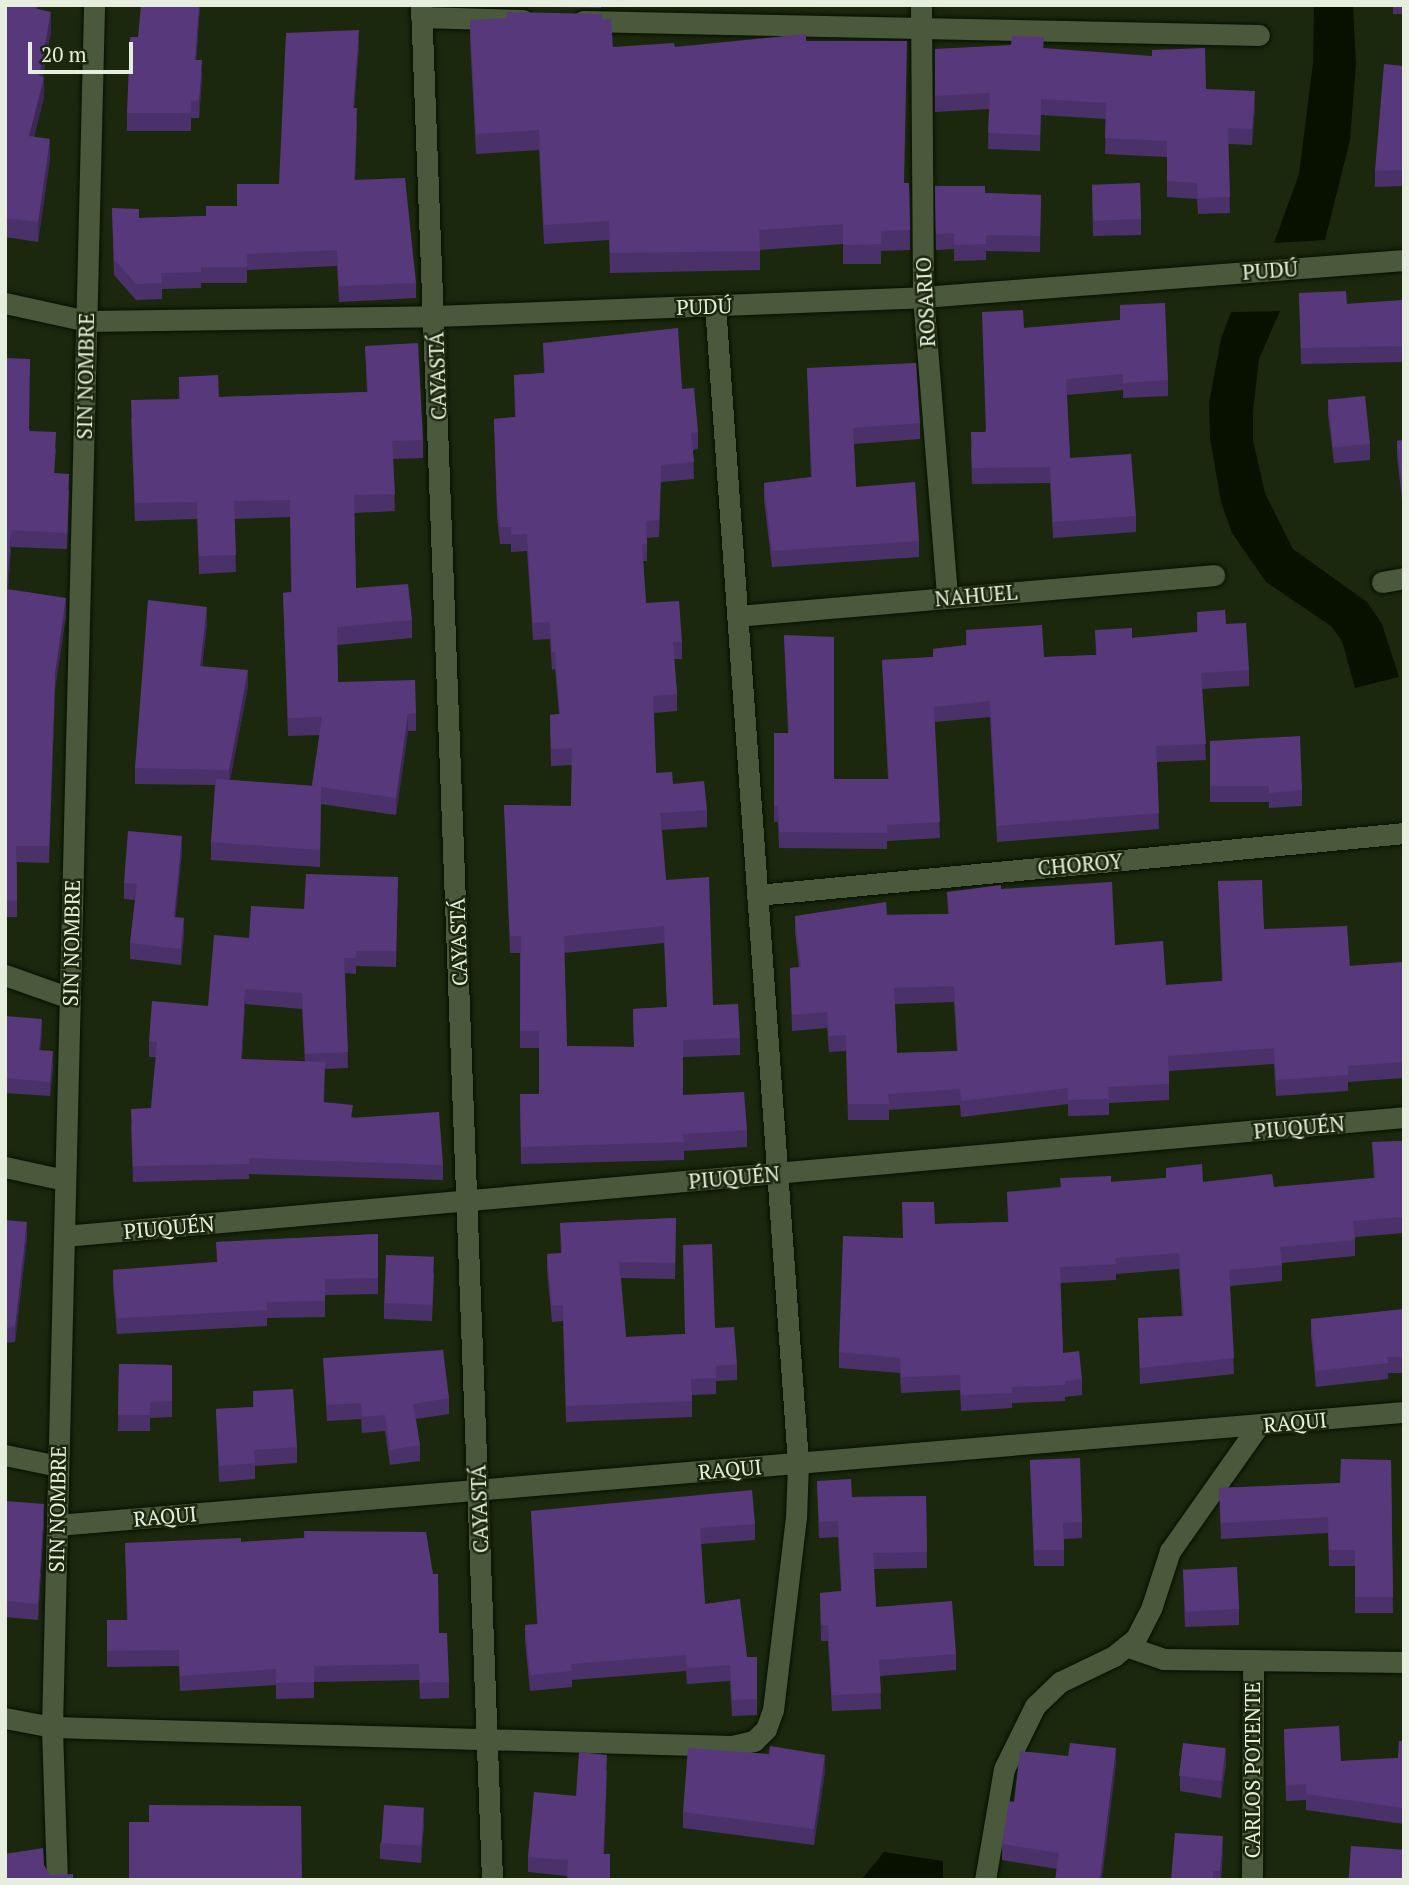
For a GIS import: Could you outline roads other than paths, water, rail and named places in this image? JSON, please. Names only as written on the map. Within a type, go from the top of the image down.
[{"type":"street","name":"SIN NOMBRE","points":[[57,1880],[52,1727],[94,5]]},
{"type":"street","name":"ROSARIO","points":[[921,5],[919,28],[923,296],[947,598]]},
{"type":"street","points":[[421,11],[553,20],[1259,35]]},
{"type":"street","name":"CAYASTÁ","points":[[421,11],[435,316],[492,1880]]},
{"type":"street","name":"PUDÚ","points":[[5,303],[87,321],[435,316],[923,296],[1404,260]]},
{"type":"street","points":[[5,1718],[52,1727],[732,1746],[754,1741],[766,1729],[773,1710],[796,1518],[798,1463],[715,305]]},
{"type":"street","name":"NAHUEL","points":[[737,616],[1214,575]]},
{"type":"street","points":[[1382,582],[1404,578]]},
{"type":"street","name":"CHOROY","points":[[757,895],[1404,833]]},
{"type":"street","points":[[5,975],[70,998]]},
{"type":"street","name":"PIUQUÉN","points":[[64,1236],[1404,1117]]},
{"type":"street","points":[[5,1167],[65,1180]]},
{"type":"street","name":"RAQUI","points":[[57,1525],[1404,1412]]},
{"type":"street","points":[[985,1880],[1004,1769],[1035,1706],[1060,1682],[1136,1638],[1152,1606],[1170,1551],[1259,1425]]},
{"type":"street","points":[[5,1455],[58,1466]]},
{"type":"street","points":[[1126,1646],[1163,1659],[1404,1662]]},
{"type":"street","name":"CARLOS POTENTE","points":[[1252,1880],[1253,1660]]}]
